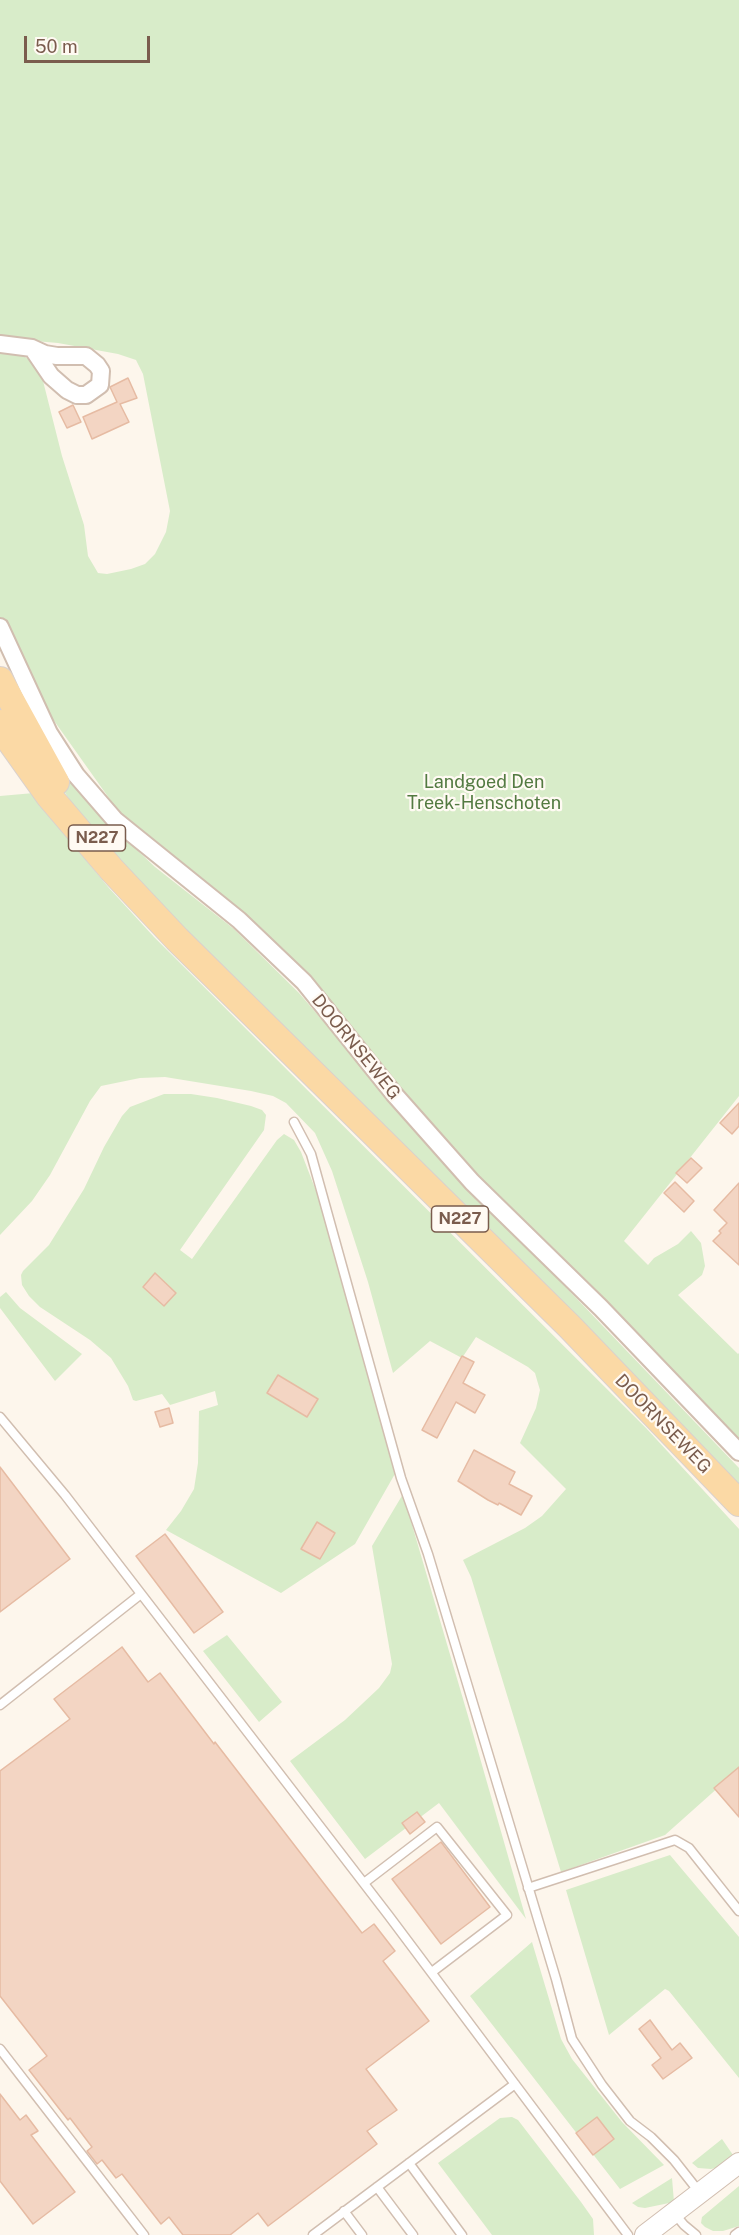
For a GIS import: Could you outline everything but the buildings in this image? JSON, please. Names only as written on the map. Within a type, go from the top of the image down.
[{"type":"main road","name":"DOORNSEWEG","points":[[0,680],[17,743]]},
{"type":"main road","name":"DOORNSEWEG","points":[[0,723],[63,795],[177,939],[570,1327],[739,1503]]},
{"type":"street","points":[[0,344],[32,348]]},
{"type":"street","name":"DOORNSEWEG","points":[[0,627],[49,733],[76,775],[115,819],[239,920],[304,982],[394,1094],[472,1182],[601,1308],[739,1452]]},
{"type":"street","points":[[645,2235],[739,2163]]},
{"type":"lane","points":[[294,1122],[311,1154],[401,1478],[429,1554],[572,2039],[602,2085],[630,2121],[651,2137],[674,2160],[700,2193]]},
{"type":"lane","points":[[0,1417],[65,1495],[364,1883],[628,2235]]},
{"type":"lane","points":[[0,1705],[141,1594]]},
{"type":"lane","points":[[364,1883],[437,1827],[507,1915],[432,1972]]},
{"type":"lane","points":[[528,1888],[675,1840],[689,1848],[739,1911]]},
{"type":"lane","points":[[0,2049],[144,2235]]},
{"type":"lane","points":[[313,2235],[515,2084]]},
{"type":"lane","points":[[409,2163],[462,2235]]},
{"type":"lane","points":[[377,2187],[413,2235]]},
{"type":"lane","points":[[344,2211],[362,2235]]},
{"type":"lane","points":[[674,2213],[696,2235]]},
{"type":"lane","points":[[735,2235],[739,2232]]},
{"type":"green space","name":"Landgoed Den Treek-Henschoten","points":[[0,0],[739,0],[739,1096],[624,1241],[648,1265],[654,1258],[678,1244],[691,1231],[701,1243],[705,1266],[702,1275],[678,1295],[739,1353],[739,1446],[442,1141],[351,1027],[311,981],[140,836],[116,808],[45,708],[0,624],[0,350],[18,353],[30,360],[41,373],[62,456],[84,525],[88,556],[98,573],[107,574],[145,564],[155,554],[166,532],[170,511],[143,374],[136,360],[118,354],[58,343],[0,338]]},
{"type":"green space","points":[[20,726],[118,832],[155,867],[234,929],[299,993],[382,1090],[486,1204],[739,1468],[739,1493],[187,939],[78,812]]},
{"type":"green space","points":[[34,793],[60,829],[109,888],[154,937],[646,1428],[739,1529],[739,1769],[665,1835],[561,1872],[471,1577],[463,1560],[525,1528],[542,1516],[566,1489],[520,1443],[536,1408],[540,1390],[535,1373],[476,1337],[462,1358],[430,1341],[393,1373],[368,1282],[332,1171],[315,1133],[286,1103],[273,1096],[251,1091],[165,1077],[140,1078],[101,1086],[90,1101],[50,1175],[32,1201],[0,1235],[0,796]]},
{"type":"green space","points":[[164,1094],[191,1094],[217,1098],[251,1106],[262,1110],[266,1115],[264,1130],[180,1250],[192,1259],[277,1140],[284,1134],[294,1140],[318,1196],[396,1472],[355,1544],[281,1593],[166,1530],[194,1489],[198,1463],[199,1411],[218,1405],[215,1391],[170,1405],[162,1394],[133,1400],[128,1386],[111,1358],[90,1340],[40,1307],[22,1285],[23,1271],[49,1245],[84,1189],[122,1116],[130,1107]]},
{"type":"green space","points":[[6,1292],[20,1308],[82,1354],[55,1381],[0,1308],[0,1297]]},
{"type":"green space","points":[[403,1494],[526,1919],[439,1803],[365,1859],[290,1761],[345,1720],[379,1688],[390,1673],[392,1664],[372,1546]]},
{"type":"green space","points":[[227,1635],[282,1702],[259,1722],[203,1651]]},
{"type":"green space","points":[[670,1855],[739,1937],[739,2078],[665,1989],[609,2035],[566,1890]]},
{"type":"green space","points":[[532,1942],[561,2039],[572,2059],[622,2122],[664,2165],[620,2189],[470,1996]]},
{"type":"green space","points":[[512,2117],[518,2120],[593,2219],[594,2235],[492,2235],[438,2163],[500,2118]]},
{"type":"green space","points":[[722,2139],[733,2155],[720,2167],[698,2168],[692,2163]]},
{"type":"green space","points":[[672,2178],[674,2202],[645,2208],[632,2203]]},
{"type":"green space","points":[[739,2186],[739,2226],[723,2231],[713,2231],[705,2227],[701,2223],[702,2217]]}]
